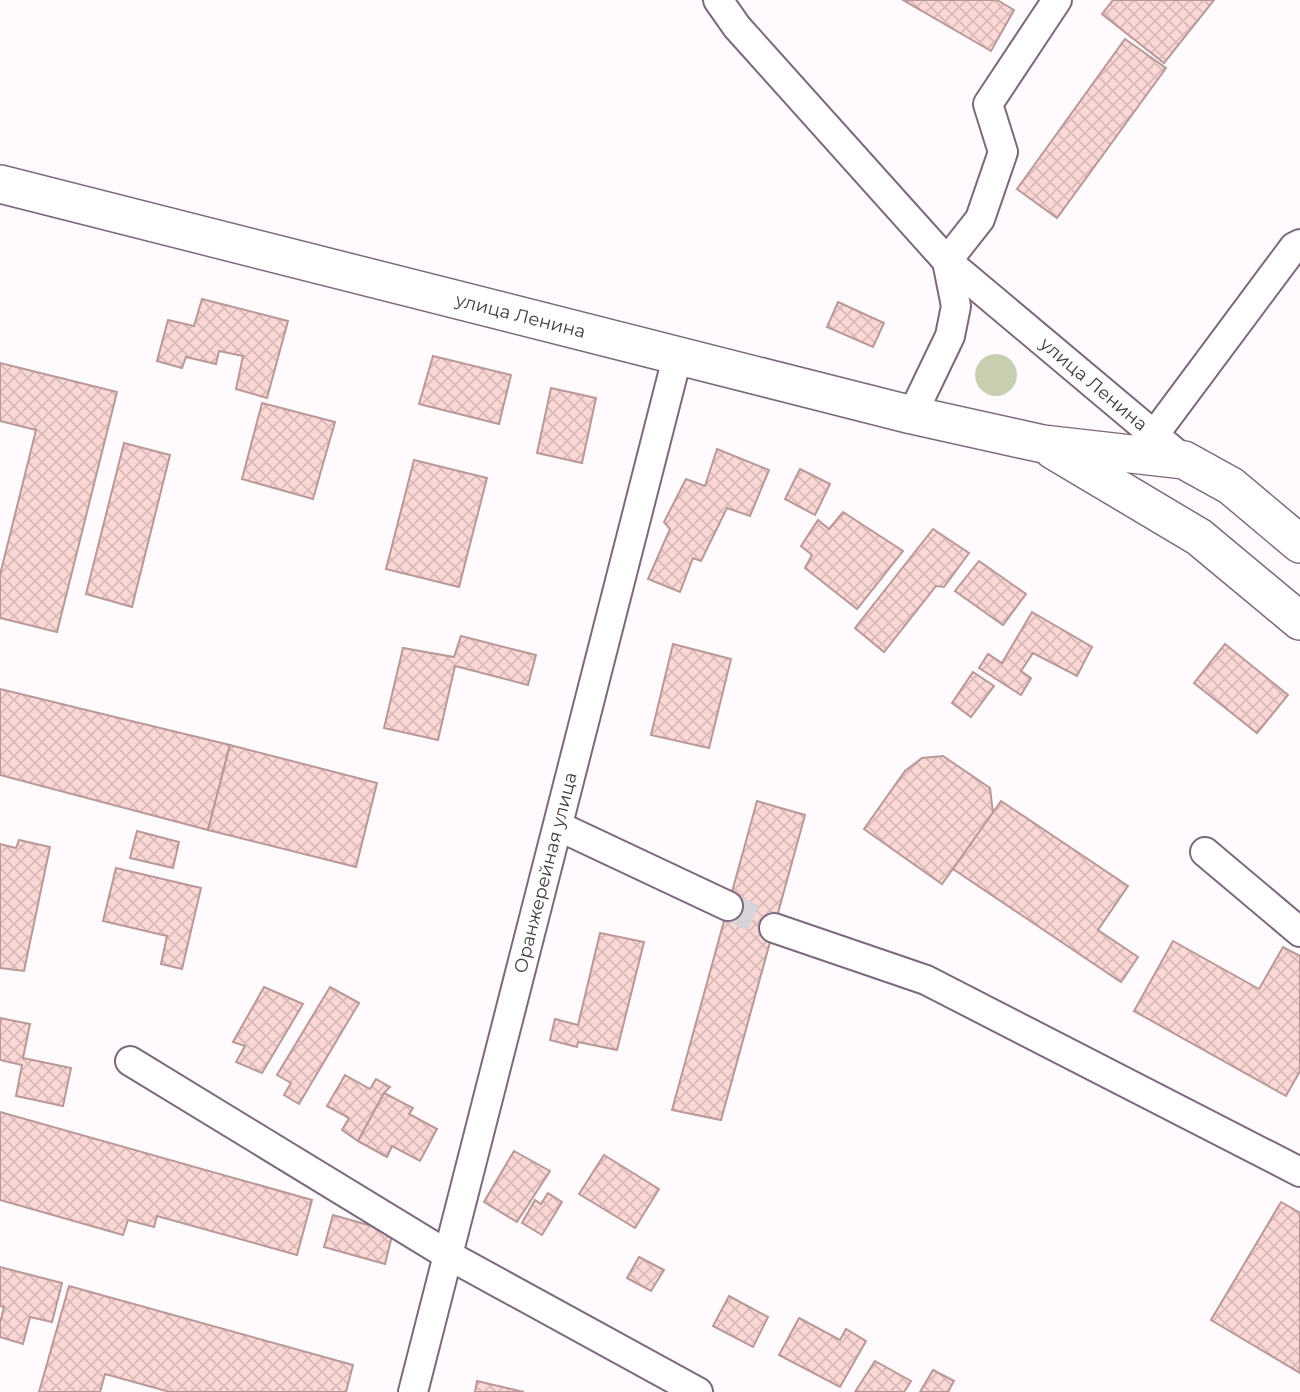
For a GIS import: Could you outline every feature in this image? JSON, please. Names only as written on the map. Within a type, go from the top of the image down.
[{"type":"main road","name":"улица Ленина","points":[[0,184],[912,415],[1043,444],[1184,460],[1231,486],[1300,544]]},
{"type":"main road","name":"улица Ленина","points":[[1043,444],[1199,537],[1300,621]]},
{"type":"street","name":"улица Ленина","points":[[718,0],[737,27],[947,261],[1184,460]]},
{"type":"street","points":[[912,415],[950,336],[956,306],[947,261],[980,219],[1003,152],[988,104],[1057,0]]},
{"type":"street","points":[[1154,435],[1294,247],[1300,244]]},
{"type":"street","name":"Оранжерейная улица","points":[[413,1392],[678,354]]},
{"type":"street","points":[[558,826],[728,906]]},
{"type":"street","points":[[1205,852],[1300,932]]},
{"type":"street","points":[[774,928],[926,980],[1300,1172]]},
{"type":"street","points":[[130,1061],[448,1255],[698,1392]]},
{"type":"green space","points":[[996,354],[1011,360],[1017,375],[1011,390],[996,396],[981,390],[975,375],[981,360]]},
{"type":"building","points":[[903,0],[997,0],[1014,10],[991,51]]},
{"type":"building","points":[[1113,0],[1214,0],[1164,63],[1102,14]]},
{"type":"building","points":[[1125,39],[1166,68],[1057,218],[1017,189]]},
{"type":"building","points":[[202,299],[288,321],[267,398],[236,389],[243,356],[219,351],[216,364],[186,357],[182,368],[157,361],[168,320],[194,326]]},
{"type":"building","points":[[838,302],[884,323],[873,347],[827,327]]},
{"type":"building","points":[[433,356],[511,375],[499,424],[419,404]]},
{"type":"building","points":[[0,363],[117,392],[57,632],[0,618],[0,575],[36,430],[0,421]]},
{"type":"building","points":[[551,388],[596,398],[582,463],[537,453]]},
{"type":"building","points":[[262,403],[335,422],[313,499],[242,479]]},
{"type":"building","points":[[124,443],[170,455],[132,607],[86,594]]},
{"type":"building","points":[[717,449],[769,470],[750,516],[727,508],[701,561],[693,558],[680,592],[648,579],[670,529],[664,522],[686,479],[705,486]]},
{"type":"building","points":[[414,460],[487,478],[459,587],[386,569]]},
{"type":"building","points":[[800,469],[830,484],[815,515],[785,499]]},
{"type":"building","points":[[843,512],[903,551],[857,609],[805,568],[812,555],[801,546],[818,520],[829,529]]},
{"type":"building","points":[[933,529],[969,553],[944,587],[936,586],[884,652],[855,628]]},
{"type":"building","points":[[979,561],[1026,594],[1003,625],[955,591]]},
{"type":"building","points":[[1032,612],[1092,647],[1077,676],[1033,653],[1021,671],[1031,678],[1021,695],[979,668],[988,654],[1002,663]]},
{"type":"building","points":[[461,636],[536,655],[528,685],[455,666],[438,740],[384,728],[403,648],[454,657]]},
{"type":"building","points":[[673,644],[731,659],[709,748],[651,735]]},
{"type":"building","points":[[1225,644],[1288,695],[1257,733],[1194,683]]},
{"type":"building","points":[[973,672],[994,686],[971,717],[952,703]]},
{"type":"building","points":[[0,689],[230,745],[208,830],[0,775]]},
{"type":"building","points":[[230,745],[377,783],[356,867],[208,830]]},
{"type":"building","points":[[943,756],[990,788],[993,813],[942,884],[864,829],[905,771],[922,758]]},
{"type":"building","points":[[757,801],[805,815],[721,1120],[672,1110]]},
{"type":"building","points":[[1001,801],[1128,886],[1098,930],[1138,957],[1121,982],[953,869]]},
{"type":"building","points":[[137,831],[179,842],[173,868],[130,858]]},
{"type":"building","points":[[19,840],[50,847],[24,971],[0,968],[0,844],[16,848]]},
{"type":"building","points":[[116,868],[201,888],[182,969],[161,964],[167,936],[103,921]]},
{"type":"building","points":[[600,933],[644,942],[617,1050],[578,1042],[577,1047],[550,1040],[555,1019],[578,1025]]},
{"type":"building","points":[[1173,941],[1259,989],[1283,947],[1300,956],[1300,1071],[1286,1096],[1134,1011]]},
{"type":"building","points":[[264,987],[303,1004],[262,1073],[236,1062],[245,1046],[233,1042]]},
{"type":"building","points":[[330,987],[359,1003],[299,1104],[284,1095],[291,1083],[277,1075]]},
{"type":"building","points":[[0,1018],[30,1024],[23,1058],[71,1068],[63,1106],[16,1096],[22,1065],[0,1060]]},
{"type":"building","points":[[345,1075],[370,1089],[376,1079],[390,1087],[384,1093],[358,1141],[342,1130],[349,1118],[327,1106]]},
{"type":"building","points":[[384,1093],[413,1108],[409,1114],[437,1129],[420,1161],[392,1146],[387,1157],[358,1141]]},
{"type":"building","points":[[0,1112],[312,1200],[297,1255],[157,1216],[154,1227],[128,1220],[123,1235],[0,1200]]},
{"type":"building","points":[[514,1151],[550,1171],[517,1222],[484,1202]]},
{"type":"building","points":[[604,1155],[659,1189],[635,1228],[579,1194]]},
{"type":"building","points":[[548,1193],[562,1202],[542,1235],[522,1223],[535,1200],[541,1204]]},
{"type":"building","points":[[1281,1202],[1300,1213],[1300,1373],[1211,1320]]},
{"type":"building","points":[[333,1215],[393,1232],[385,1264],[324,1247]]},
{"type":"building","points":[[639,1257],[664,1270],[651,1291],[627,1278]]},
{"type":"building","points":[[0,1267],[62,1283],[52,1322],[30,1317],[23,1344],[0,1337],[4,1307],[0,1306]]},
{"type":"building","points":[[69,1286],[353,1365],[346,1392],[170,1392],[105,1374],[100,1392],[39,1392]]},
{"type":"building","points":[[729,1296],[768,1317],[753,1347],[713,1326]]},
{"type":"building","points":[[799,1318],[840,1340],[846,1329],[866,1341],[840,1387],[779,1355]]},
{"type":"building","points":[[875,1361],[911,1381],[904,1392],[855,1392]]},
{"type":"building","points":[[933,1370],[954,1381],[948,1392],[920,1392]]},
{"type":"building","points":[[477,1381],[524,1392],[475,1392]]},
{"type":"tunnel","points":[[728,906],[774,928]]}]
